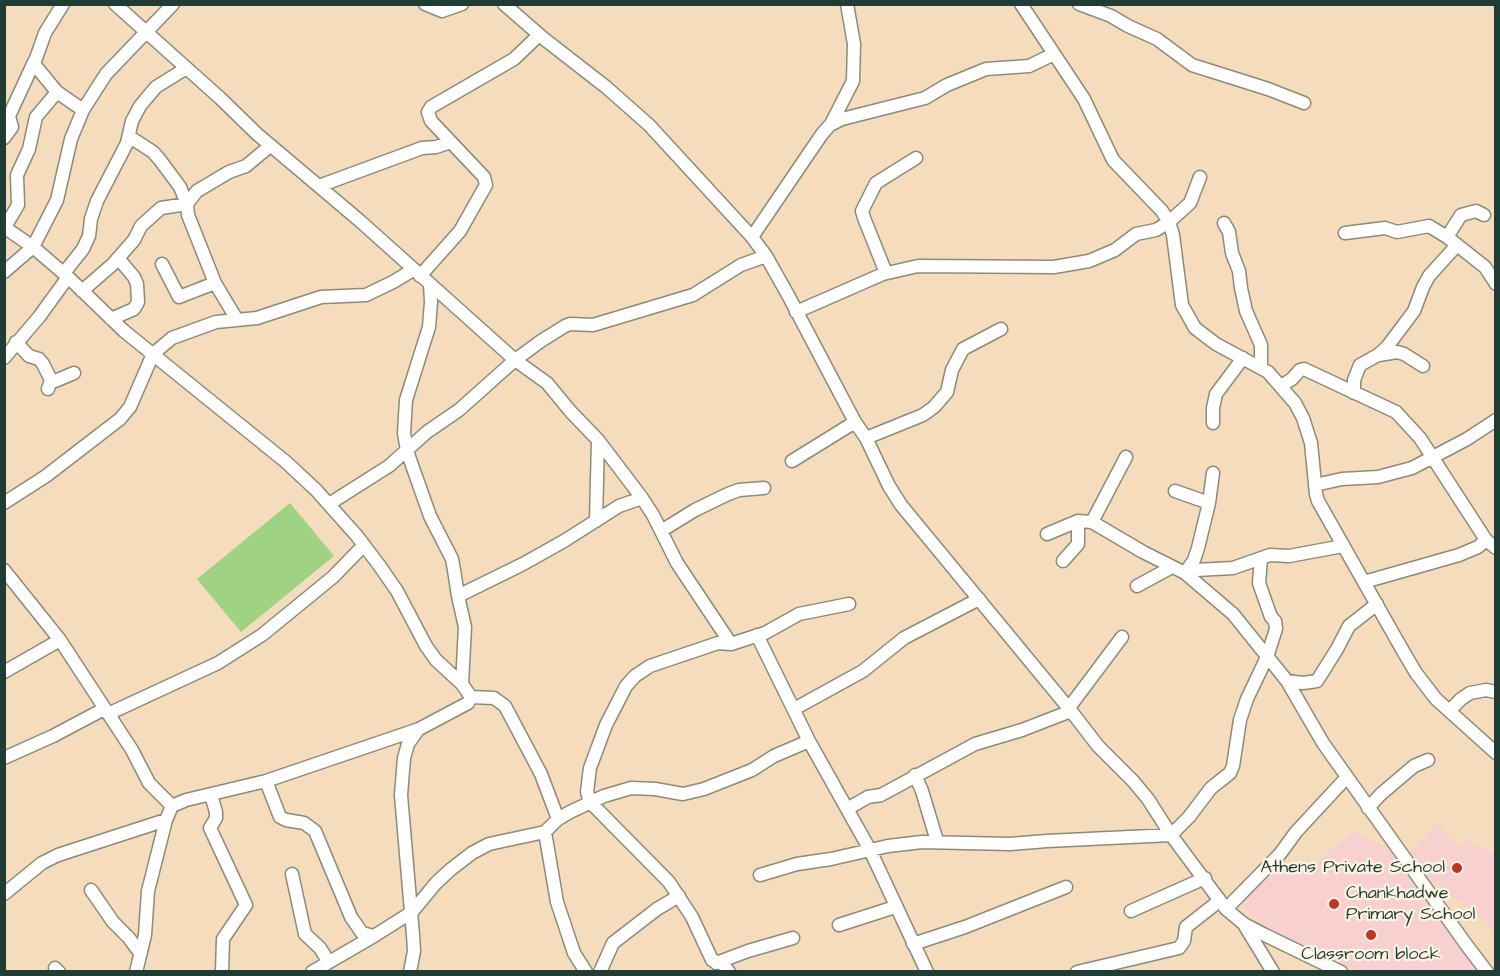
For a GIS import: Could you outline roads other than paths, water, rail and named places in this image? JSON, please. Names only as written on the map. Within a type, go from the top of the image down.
[{"type":"street","points":[[4,138],[12,126],[9,116],[45,33],[63,4]]},
{"type":"street","points":[[115,4],[270,146],[319,186],[515,360],[547,383],[598,440],[642,498],[681,570],[731,644]]},
{"type":"street","points":[[4,272],[33,247],[57,200],[71,139],[83,110],[106,74],[173,4]]},
{"type":"street","points":[[425,4],[442,11],[462,4]]},
{"type":"street","points":[[504,4],[649,125],[752,237],[766,256],[901,505],[1098,746],[1148,799],[1171,835],[1222,904],[1244,924],[1341,972]]},
{"type":"street","points":[[752,237],[830,125],[853,81],[854,44],[847,4]]},
{"type":"street","points":[[1021,4],[1084,99],[1113,160],[1150,198],[1168,222],[1173,235],[1179,290],[1185,312],[1195,328],[1203,336],[1228,351],[1261,366],[1295,403],[1306,426],[1314,457],[1318,501],[1343,546],[1416,673],[1431,693],[1496,753]]},
{"type":"street","points":[[1079,4],[1111,16],[1157,39],[1192,65],[1304,103]]},
{"type":"street","points":[[4,503],[46,476],[120,419],[130,407],[153,354],[179,334],[206,324],[236,318],[257,318],[321,297],[366,295],[393,282],[421,276],[460,231],[486,185],[484,177],[430,121],[428,112],[431,107],[514,59],[539,35]]},
{"type":"street","points":[[830,125],[842,119],[925,98],[947,85],[986,69],[1029,66],[1054,54]]},
{"type":"street","points":[[34,62],[57,92],[83,110]]},
{"type":"street","points":[[4,358],[39,317],[83,249],[89,236],[91,219],[97,201],[130,137],[132,121],[140,106],[156,87],[185,69]]},
{"type":"street","points":[[57,92],[36,117],[29,149],[16,176],[18,205],[5,227],[33,247],[66,275],[111,319],[286,462],[329,504],[364,545],[397,591],[426,646],[443,668],[462,684],[471,696],[494,698],[505,706],[541,774],[558,819]]},
{"type":"street","points":[[130,137],[153,152],[180,187],[187,204],[188,215],[215,283],[236,318]]},
{"type":"street","points":[[319,186],[422,148],[436,147],[451,142]]},
{"type":"street","points":[[82,291],[118,258],[134,240],[141,226],[161,208],[187,204],[197,191],[229,171],[246,166],[270,146]]},
{"type":"street","points":[[886,273],[862,211],[876,183],[916,158]]},
{"type":"street","points":[[796,312],[902,268],[927,265],[1054,267],[1074,265],[1102,256],[1115,250],[1136,234],[1156,230],[1168,222],[1190,203],[1200,177]]},
{"type":"street","points":[[1354,393],[1354,380],[1360,365],[1387,348],[1414,311],[1423,287],[1452,241],[1461,214],[1476,211],[1484,215]]},
{"type":"street","points":[[1224,223],[1229,232],[1232,253],[1239,271],[1246,311],[1261,345],[1261,366]]},
{"type":"street","points":[[1345,233],[1385,228],[1397,232],[1429,226],[1485,267],[1496,284]]},
{"type":"street","points":[[329,504],[389,466],[427,432],[459,410],[515,360],[565,326],[570,324],[593,325],[693,295],[741,265],[766,256]]},
{"type":"street","points":[[111,319],[134,309],[138,302],[134,276],[118,258]]},
{"type":"street","points":[[162,264],[178,297],[215,283]]},
{"type":"street","points":[[421,276],[431,302],[429,327],[406,400],[404,433],[407,451],[434,526],[452,560],[465,633],[462,684]]},
{"type":"street","points":[[866,438],[923,415],[934,407],[947,392],[952,370],[963,349],[1001,329]]},
{"type":"street","points":[[16,342],[29,356],[39,359],[50,385],[74,373]]},
{"type":"street","points":[[1378,355],[1397,352],[1411,357],[1423,366]]},
{"type":"street","points":[[1213,423],[1216,394],[1243,358]]},
{"type":"street","points":[[1281,386],[1304,369],[1396,412],[1412,428],[1434,458],[1491,544],[1364,582]]},
{"type":"street","points":[[1315,485],[1342,479],[1385,476],[1412,468],[1434,458],[1496,420]]},
{"type":"street","points":[[792,461],[855,422]]},
{"type":"street","points":[[596,521],[598,440]]},
{"type":"street","points":[[1092,522],[1126,457]]},
{"type":"street","points":[[1185,573],[1194,560],[1198,548],[1209,503],[1213,473]]},
{"type":"street","points":[[661,531],[694,510],[728,494],[746,489],[764,488]]},
{"type":"street","points":[[1175,491],[1209,503]]},
{"type":"street","points":[[458,596],[523,564],[619,506],[642,498]]},
{"type":"street","points":[[1063,561],[1078,544],[1078,521]]},
{"type":"street","points":[[1047,534],[1078,521],[1092,522],[1185,573],[1233,614],[1287,681],[1323,743],[1487,972]]},
{"type":"street","points":[[4,758],[218,663],[262,634],[333,577],[364,545]]},
{"type":"street","points":[[1185,573],[1196,570],[1233,568],[1270,555],[1289,556],[1343,546]]},
{"type":"street","points":[[760,875],[797,864],[888,846],[937,841],[1010,844],[1171,835],[1189,817],[1211,788],[1232,771],[1240,720],[1247,699],[1267,657],[1276,624],[1271,617],[1259,582],[1261,559]]},
{"type":"street","points":[[1137,586],[1172,567]]},
{"type":"street","points":[[4,570],[60,640],[132,750],[148,783],[172,806]]},
{"type":"street","points":[[795,709],[863,671],[904,638],[979,599]]},
{"type":"street","points":[[729,972],[723,964],[716,963],[709,954],[692,917],[679,896],[654,866],[590,802],[587,792],[590,768],[606,725],[622,694],[631,680],[656,663],[718,643],[731,644],[765,633],[799,614],[849,604]]},
{"type":"street","points":[[1287,681],[1303,683],[1317,681],[1349,626],[1377,604]]},
{"type":"street","points":[[757,635],[809,741],[870,850],[927,972]]},
{"type":"street","points":[[847,809],[865,798],[881,795],[975,744],[1022,730],[1070,710],[1122,637]]},
{"type":"street","points":[[4,672],[60,640]]},
{"type":"street","points":[[1449,711],[1470,693],[1486,690],[1496,692]]},
{"type":"street","points":[[136,972],[145,935],[148,891],[166,819],[172,806],[186,800],[266,781],[419,729],[468,703],[471,696]]},
{"type":"street","points":[[410,972],[414,951],[401,795],[404,759],[408,744],[419,729]]},
{"type":"street","points":[[312,972],[412,912],[436,883],[480,848],[544,832],[558,819],[590,802],[631,788],[683,794],[704,789],[752,770],[774,756],[809,741]]},
{"type":"street","points":[[1368,808],[1414,766],[1428,760]]},
{"type":"street","points":[[915,775],[937,841]]},
{"type":"street","points":[[1077,972],[1179,948],[1184,941],[1186,927],[1214,905],[1222,904],[1280,854],[1296,832],[1347,777]]},
{"type":"street","points":[[266,781],[280,817],[304,823],[315,831],[351,917],[362,933],[374,936]]},
{"type":"street","points":[[211,795],[216,812],[210,828],[246,905],[223,939],[222,972]]},
{"type":"street","points":[[6,888],[42,863],[58,855],[166,819]]},
{"type":"street","points":[[544,832],[558,902],[574,953],[586,972]]},
{"type":"street","points":[[292,874],[305,934],[320,948],[328,961]]},
{"type":"street","points":[[1131,911],[1205,878]]},
{"type":"street","points":[[913,944],[965,927],[1066,887]]},
{"type":"street","points":[[90,890],[113,922],[140,953]]},
{"type":"street","points":[[600,972],[613,943],[657,909],[679,896]]},
{"type":"street","points":[[839,925],[896,907]]},
{"type":"street","points":[[1244,924],[1273,972]]},
{"type":"street","points":[[716,963],[794,938]]},
{"type":"place","name":"Athens Private School","points":[[1457,868]]},
{"type":"place","name":"Chankhadwe Primary School","points":[[1334,904]]},
{"type":"place","name":"Classroom block","points":[[1371,935]]}]
